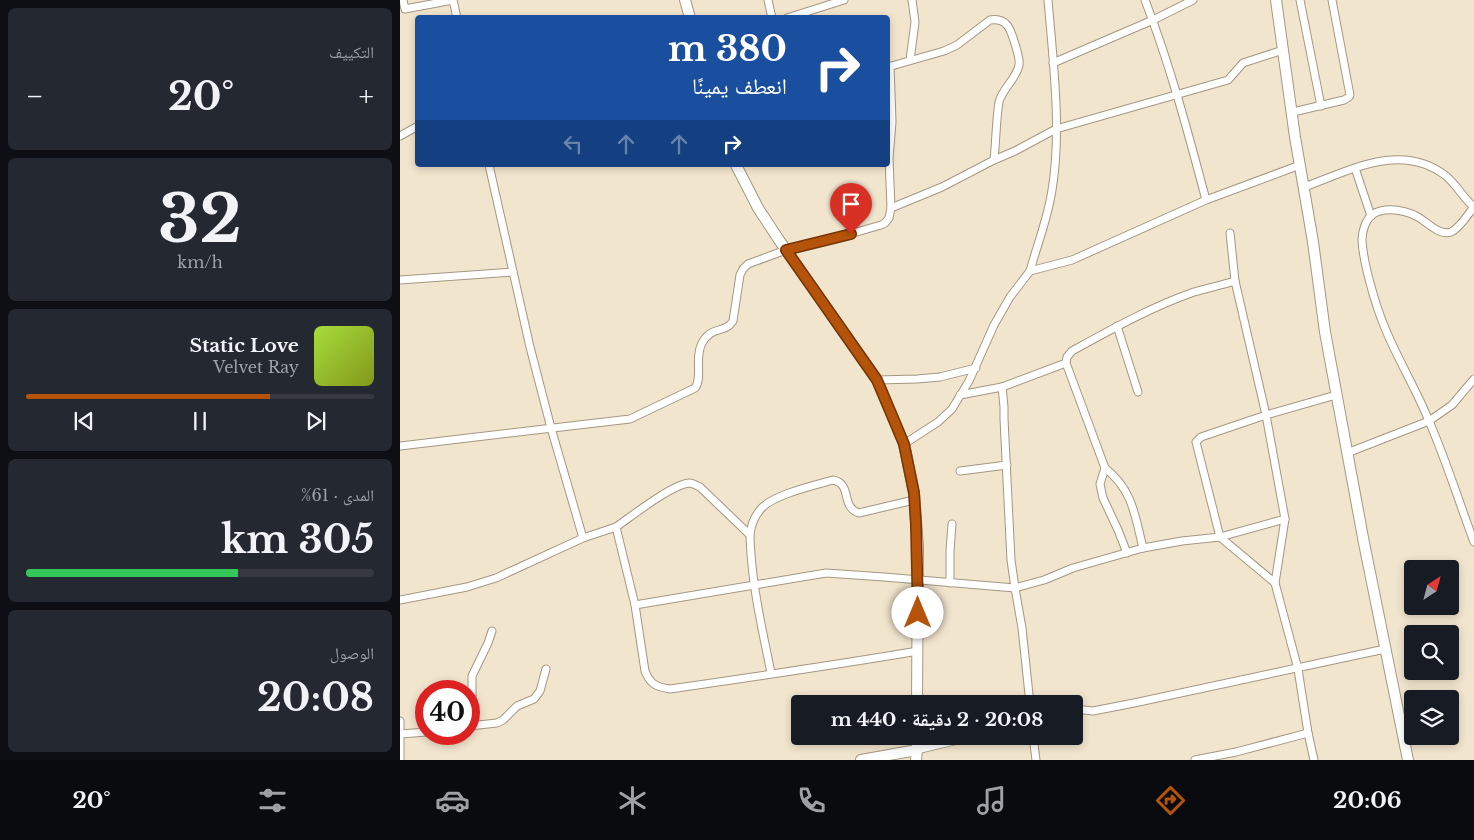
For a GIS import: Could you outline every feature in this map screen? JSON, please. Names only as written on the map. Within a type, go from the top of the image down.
[{"type":"street","points":[[403,0],[402,9],[453,0],[456,15]]},
{"type":"street","points":[[685,0],[689,15]]},
{"type":"street","points":[[768,0],[771,15]]},
{"type":"street","points":[[797,15],[844,0]]},
{"type":"street","points":[[910,60],[915,22],[912,0]]},
{"type":"street","points":[[904,444],[938,422],[952,409],[976,368],[1002,311],[1010,297],[1030,272],[1052,191],[1056,129],[1048,0]]},
{"type":"street","points":[[1145,0],[1177,93],[1206,200]]},
{"type":"street","points":[[1053,63],[1153,20],[1193,0]]},
{"type":"street","points":[[1276,0],[1325,332],[1347,454],[1408,760]]},
{"type":"street","points":[[1300,0],[1321,106]]},
{"type":"street","points":[[1293,112],[1347,99],[1350,95],[1332,0]]},
{"type":"street","points":[[890,67],[944,52],[957,45],[990,20],[1002,20],[1008,25],[1019,60],[1019,66],[999,103],[994,160]]},
{"type":"street","points":[[891,208],[942,187],[1056,129],[1228,80],[1243,63],[1283,50]]},
{"type":"street","points":[[890,85],[892,122],[890,146]]},
{"type":"street","points":[[400,136],[415,128]]},
{"type":"street","points":[[1304,188],[1368,164],[1386,160],[1405,160],[1422,164],[1446,176],[1474,207],[1457,228],[1446,233],[1439,231],[1417,216],[1393,209],[1380,211],[1371,216],[1365,226],[1362,239],[1367,269],[1378,311],[1429,421],[1474,542]]},
{"type":"street","points":[[1030,272],[1072,260],[1206,200],[1300,165]]},
{"type":"street","points":[[489,167],[530,347],[583,538]]},
{"type":"street","points":[[737,167],[758,208],[877,380],[904,444],[914,500],[918,547],[917,695]]},
{"type":"street","points":[[400,446],[630,419],[695,388],[699,381],[698,356],[702,342],[713,330],[728,328],[733,321],[740,276],[748,264],[786,250],[836,238],[885,223],[889,218],[891,208],[889,167]]},
{"type":"street","points":[[1354,168],[1371,216]]},
{"type":"street","points":[[1230,233],[1236,281],[1266,415],[1285,519],[1275,583],[1298,669],[1314,760]]},
{"type":"street","points":[[400,280],[513,272]]},
{"type":"street","points":[[1143,548],[1132,504],[1126,490],[1115,476],[1105,468],[1066,363],[1067,357],[1072,352],[1117,326],[1177,299],[1236,281]]},
{"type":"street","points":[[1117,326],[1138,392]]},
{"type":"street","points":[[960,395],[1002,387],[1066,363]]},
{"type":"street","points":[[877,380],[940,377],[976,368]]},
{"type":"street","points":[[1347,454],[1429,421],[1452,405],[1474,379]]},
{"type":"street","points":[[1002,387],[1011,560],[1022,628],[1029,695]]},
{"type":"street","points":[[1275,583],[1220,538],[1196,442],[1200,437],[1266,415],[1336,395]]},
{"type":"street","points":[[960,471],[1007,465]]},
{"type":"street","points":[[1105,468],[1100,484],[1103,498],[1127,553]]},
{"type":"street","points":[[771,673],[754,586],[750,535],[752,524],[760,510],[767,503],[787,494],[833,480],[843,484],[849,505],[854,511],[859,512],[914,500]]},
{"type":"street","points":[[400,600],[490,580],[583,538],[616,526],[666,493],[690,483],[700,487],[750,535]]},
{"type":"street","points":[[635,605],[826,574],[1015,588],[1044,580],[1073,568],[1143,548],[1182,541],[1220,538],[1285,519]]},
{"type":"street","points":[[950,583],[952,524]]},
{"type":"street","points":[[616,526],[635,605],[645,670],[648,678],[660,688],[670,689],[771,673],[810,669],[918,650]]},
{"type":"street","points":[[472,680],[492,631]]},
{"type":"street","points":[[1083,710],[1093,711],[1385,649]]},
{"type":"street","points":[[480,725],[497,723],[503,720],[517,706],[534,699],[540,691],[546,669]]},
{"type":"street","points":[[400,721],[400,760]]},
{"type":"street","points":[[401,734],[415,733]]},
{"type":"street","points":[[1195,760],[1236,752],[1308,733]]},
{"type":"street","points":[[861,760],[916,755],[943,745]]},
{"type":"street","points":[[1034,745],[1036,760]]},
{"type":"route","points":[[851,234],[786,250],[877,380],[904,444],[914,493],[918,547],[918,613]]}]
